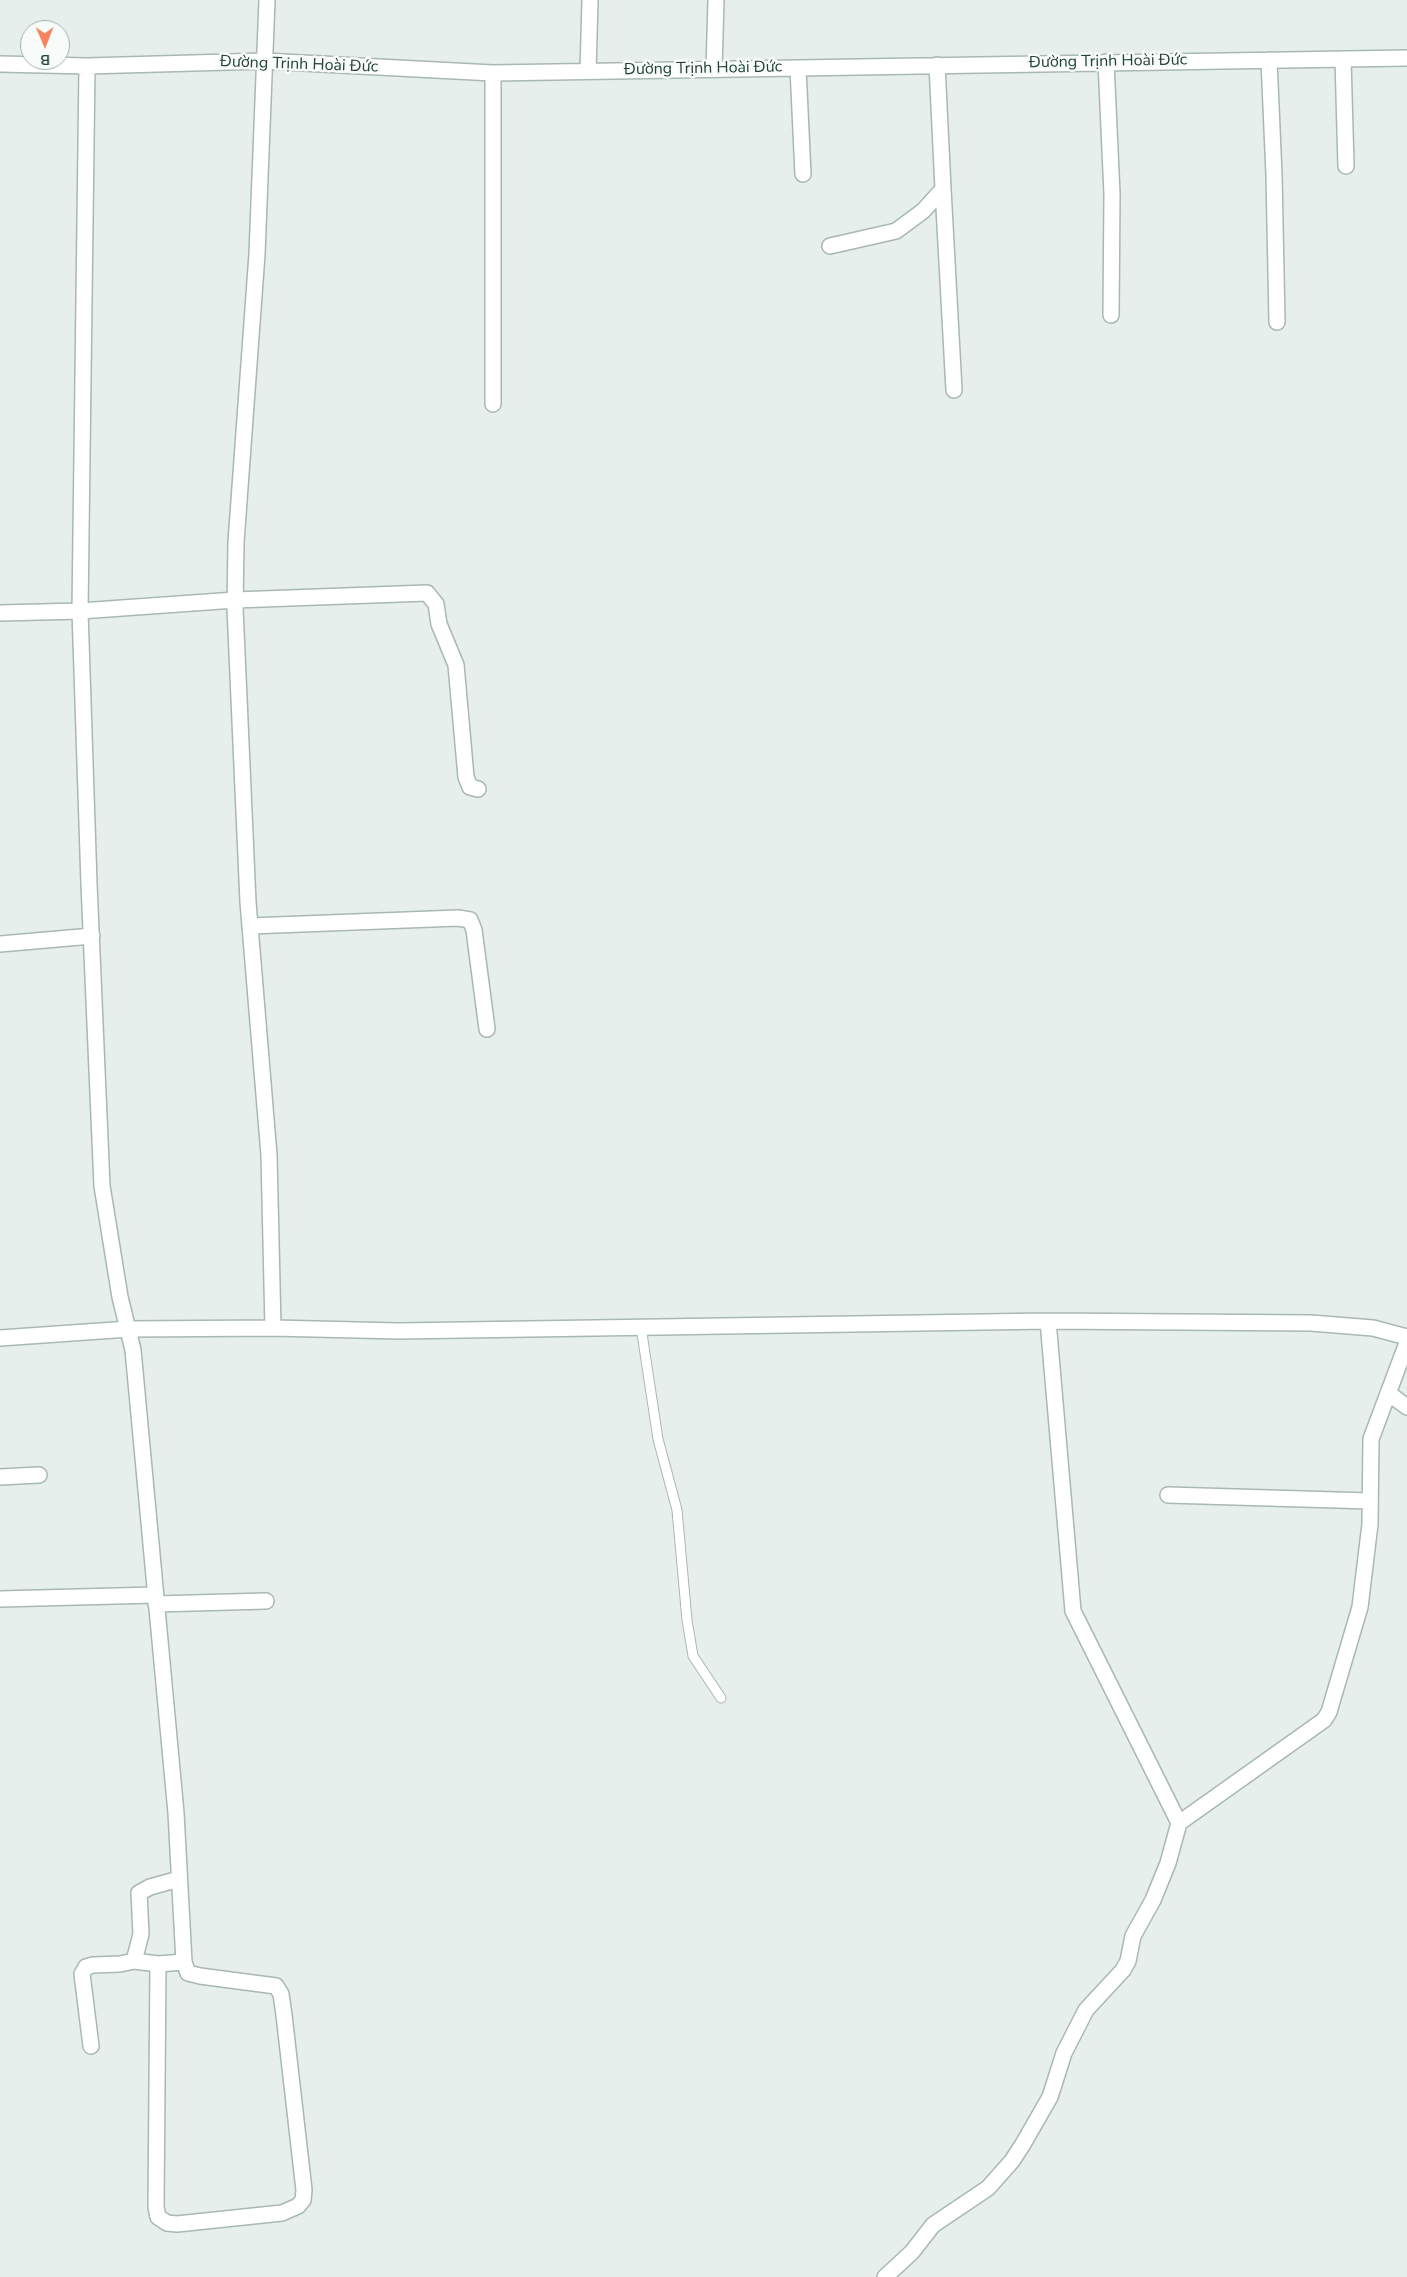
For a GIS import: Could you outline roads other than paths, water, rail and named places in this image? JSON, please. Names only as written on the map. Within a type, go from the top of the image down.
[{"type":"street","points":[[267,0],[257,254],[236,542],[235,600],[250,926],[268,1155],[273,1328]]},
{"type":"street","points":[[588,71],[590,0]]},
{"type":"street","points":[[714,69],[716,0]]},
{"type":"street","name":"Đường Trịnh Hoài Đức","points":[[0,64],[87,66],[264,62],[493,73],[1407,58]]},
{"type":"street","points":[[1342,59],[1346,166]]},
{"type":"street","points":[[1269,60],[1277,322]]},
{"type":"street","points":[[1106,62],[1112,194],[1111,315]]},
{"type":"street","points":[[937,65],[954,390]]},
{"type":"street","points":[[87,66],[80,611],[102,1186],[120,1297],[129,1329],[176,1813],[184,1962],[188,1973],[276,1986],[281,1994],[304,2190],[303,2200],[298,2206],[282,2212],[177,2224],[166,2223],[158,2217],[156,2207],[158,1964]]},
{"type":"street","points":[[798,68],[803,174]]},
{"type":"street","points":[[493,73],[493,404]]},
{"type":"street","points":[[830,246],[896,231],[923,211],[943,189]]},
{"type":"street","points":[[0,613],[80,611],[235,600],[426,592],[436,604],[439,624],[456,665],[466,777],[470,787],[478,789]]},
{"type":"street","points":[[250,926],[458,918],[470,920],[474,930],[487,1029]]},
{"type":"street","points":[[0,944],[92,936]]},
{"type":"street","points":[[0,1338],[129,1329],[273,1328],[399,1331],[1048,1321],[1311,1322],[1373,1328],[1407,1337]]},
{"type":"street","points":[[1048,1321],[1072,1611],[1179,1823]]},
{"type":"street","points":[[886,2277],[912,2252],[933,2225],[988,2188],[1012,2161],[1050,2097],[1064,2053],[1086,2010],[1123,1970],[1128,1961],[1133,1936],[1153,1900],[1168,1863],[1179,1823],[1324,1720],[1329,1712],[1360,1607],[1370,1524],[1371,1439],[1407,1343]]},
{"type":"street","points":[[1388,1393],[1407,1407]]},
{"type":"street","points":[[0,1477],[39,1475]]},
{"type":"street","points":[[1168,1494],[1370,1501]]},
{"type":"street","points":[[0,1599],[266,1601]]},
{"type":"street","points":[[134,1961],[141,1934],[139,1893],[150,1887],[179,1879]]},
{"type":"street","points":[[92,2046],[82,1974],[86,1967],[134,1961],[158,1964],[184,1962]]},
{"type":"lane","points":[[641,1327],[658,1439],[677,1510],[688,1620],[694,1656],[721,1698]]}]
